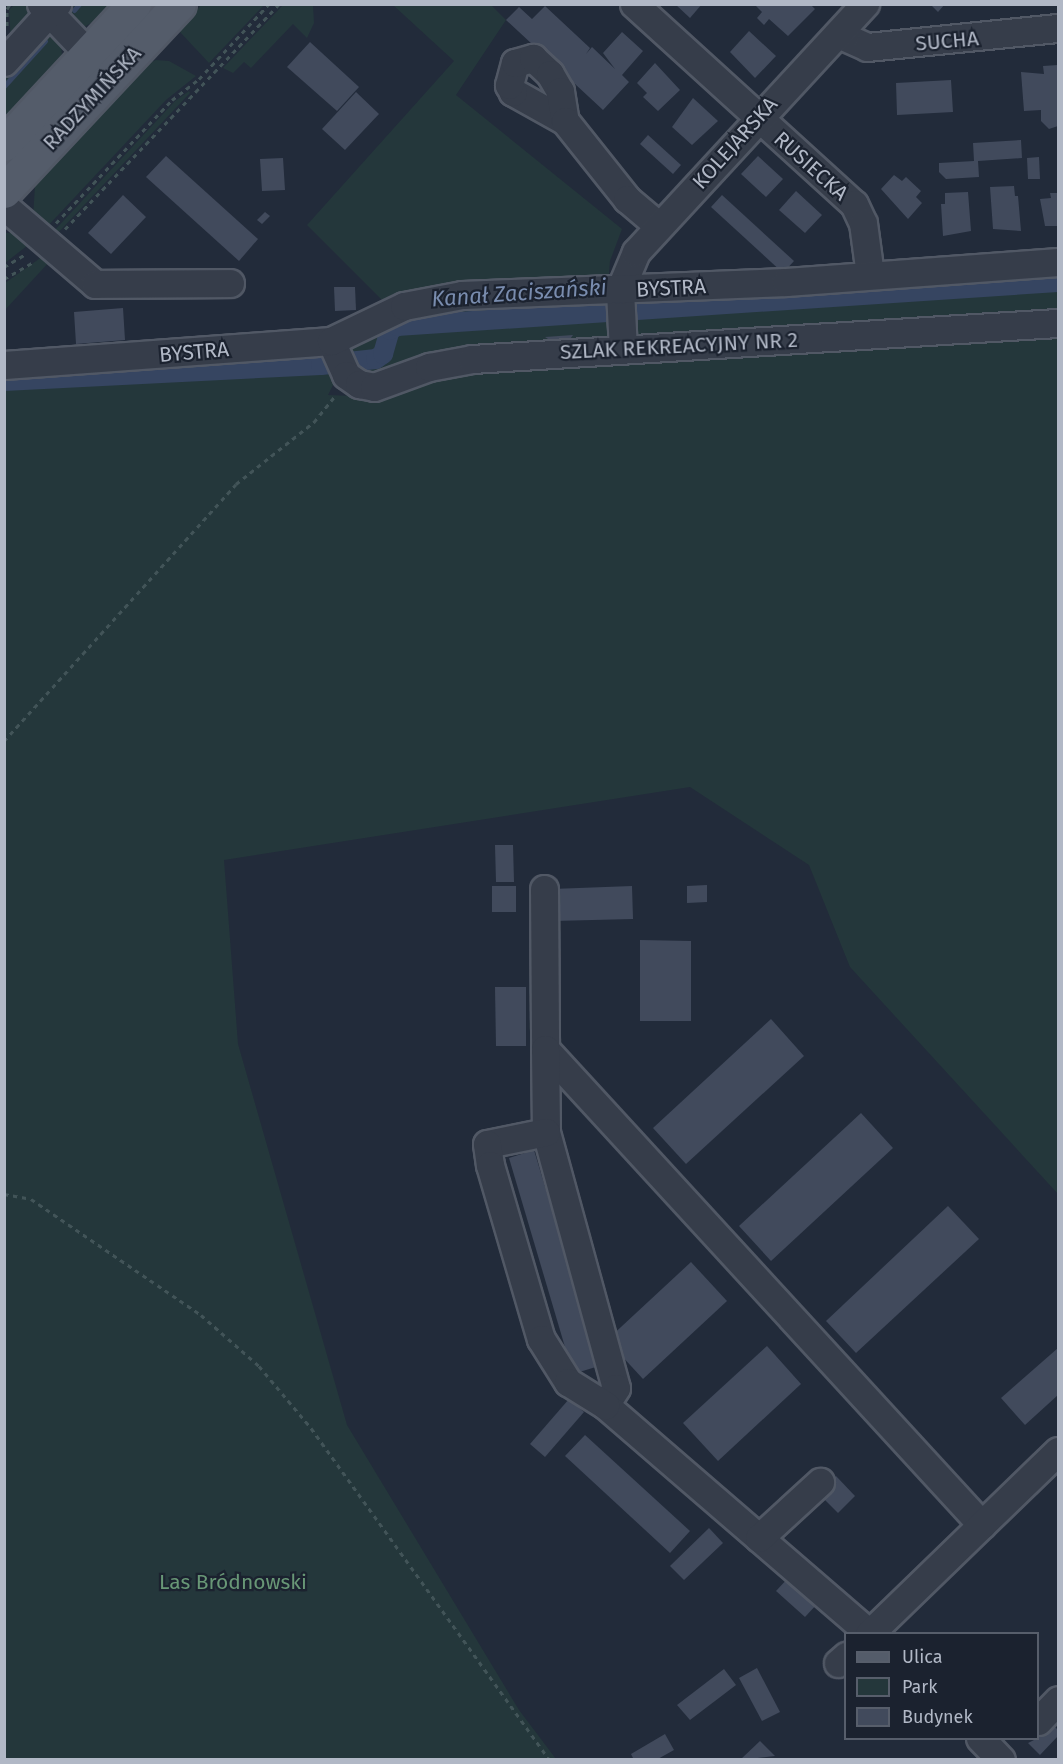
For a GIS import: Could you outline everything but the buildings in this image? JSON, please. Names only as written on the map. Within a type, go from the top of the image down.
[{"type":"main road","name":"RADZYMIŃSKA","points":[[4,144],[134,4]]},
{"type":"main road","name":"RADZYMIŃSKA","points":[[4,191],[179,4]]},
{"type":"street","name":"RUSIECKA","points":[[634,4],[854,204],[863,223],[870,275]]},
{"type":"street","name":"KOLEJARSKA","points":[[621,316],[636,252],[865,4]]},
{"type":"street","points":[[4,62],[50,7],[88,53]]},
{"type":"street","name":"SUCHA","points":[[838,33],[867,47],[1059,28]]},
{"type":"street","points":[[565,122],[627,199],[659,226]]},
{"type":"street","points":[[4,206],[95,284],[230,283]]},
{"type":"street","name":"BYSTRA","points":[[4,365],[339,361],[404,306],[462,295],[621,316],[870,275],[1059,262]]},
{"type":"street","name":"SZLAK REKREACYJNY NR 2","points":[[339,361],[359,384],[374,387],[460,360],[621,316],[1059,323]]},
{"type":"street","points":[[544,890],[546,1132],[616,1388],[605,1405]]},
{"type":"street","points":[[544,1049],[982,1525]]},
{"type":"street","points":[[546,1132],[487,1144],[490,1165],[541,1339],[568,1382],[605,1405],[868,1632]]},
{"type":"street","points":[[870,1632],[1059,1451]]},
{"type":"street","points":[[759,1538],[820,1482]]},
{"type":"street","points":[[1039,1720],[1059,1700]]},
{"type":"path","points":[[4,279],[29,266],[46,241],[172,100],[199,80],[269,4]]},
{"type":"path","points":[[4,267],[46,241],[279,4]]},
{"type":"path","points":[[4,741],[236,484],[332,404],[339,361]]},
{"type":"path","points":[[4,1194],[31,1199],[201,1315],[259,1366],[311,1428],[550,1760]]},
{"type":"green space","points":[[490,4],[506,20],[456,95],[622,229],[610,261],[608,284],[387,305],[307,225],[454,61],[393,5]]},
{"type":"green space","points":[[14,5],[28,5],[32,12],[11,42],[9,10]]},
{"type":"green space","points":[[70,5],[110,5],[93,22],[84,27],[69,14]]},
{"type":"green space","points":[[201,5],[264,5],[209,63],[179,31]]},
{"type":"green space","points":[[283,5],[313,5],[314,23],[307,38],[293,24],[251,68],[244,62],[233,73],[223,68]]},
{"type":"green space","points":[[43,35],[61,41],[62,57],[5,119],[4,73]]},
{"type":"green space","points":[[156,60],[169,61],[196,76],[166,100],[45,229],[33,218],[35,185],[149,63]]},
{"type":"green space","points":[[189,91],[190,93],[55,236],[52,233],[175,101]]},
{"type":"green space","points":[[4,233],[17,233],[32,242],[5,263]]},
{"type":"green space","points":[[46,254],[51,260],[5,310],[5,283]]},
{"type":"green space","points":[[1058,269],[1058,279],[627,307],[626,296]]},
{"type":"green space","name":"Las Bródnowski","points":[[1058,285],[1058,1194],[850,967],[809,865],[690,787],[224,860],[238,1044],[347,1425],[519,1710],[556,1759],[5,1760],[5,371],[325,354],[335,381],[328,395],[355,396],[382,381],[348,364],[384,358],[391,334],[397,328]]},
{"type":"green space","points":[[614,297],[615,308],[397,322],[386,329],[380,354],[347,360],[347,342],[419,311]]},
{"type":"waterway","points":[[74,10],[79,4]]},
{"type":"waterway","points":[[4,86],[45,41]]},
{"type":"waterway","name":"Kanał Zaciszański","points":[[4,381],[321,365],[376,359],[383,354],[390,330],[397,326],[1058,282]]}]
